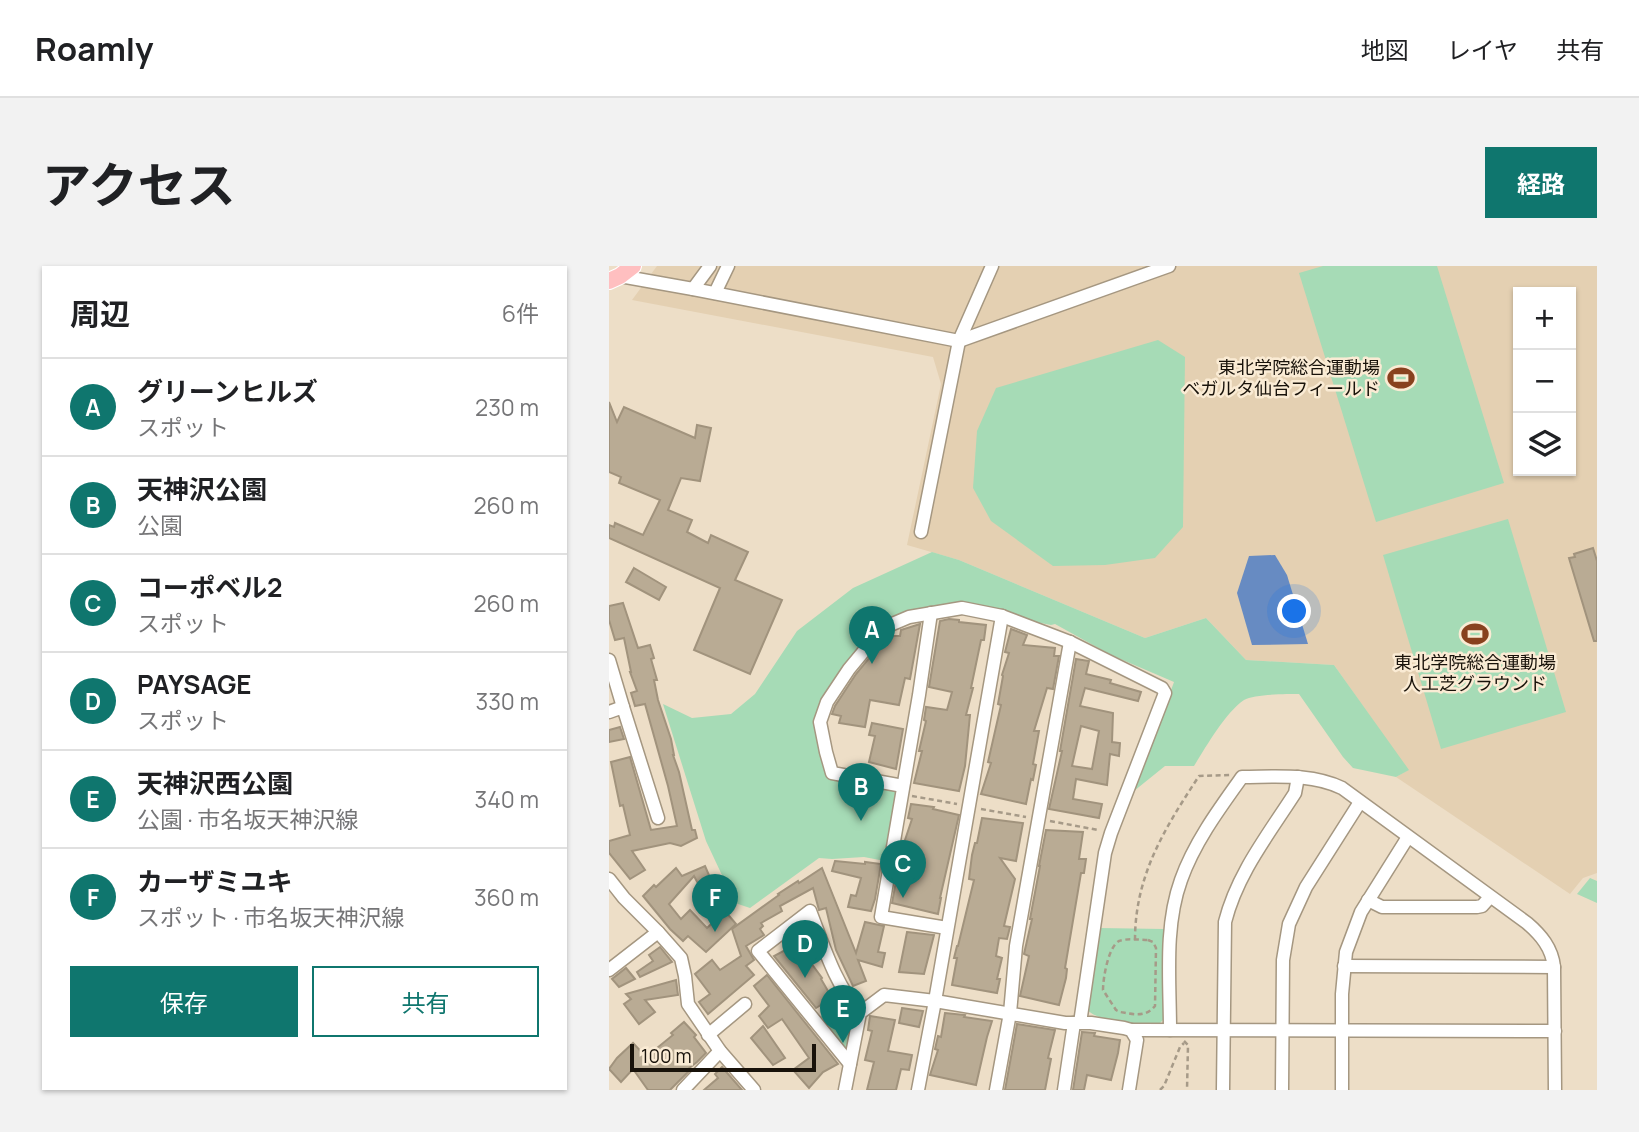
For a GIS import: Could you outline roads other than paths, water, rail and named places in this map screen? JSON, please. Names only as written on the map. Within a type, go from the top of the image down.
[{"type":"street","points":[[693,289],[710,266]]},
{"type":"street","points":[[715,293],[728,266]]},
{"type":"street","points":[[921,532],[959,341],[992,266]]},
{"type":"street","points":[[621,274],[959,341],[1169,266]]},
{"type":"street","points":[[902,790],[832,774],[820,722],[827,702],[883,628],[909,617],[962,608],[1002,616],[1070,642],[1162,688],[1164,693],[1111,833],[1103,862],[1064,1090]]},
{"type":"street","points":[[931,613],[881,917],[947,928]]},
{"type":"street","points":[[918,1090],[1002,616]]},
{"type":"street","points":[[996,1090],[1010,1013],[1016,946],[1070,642]]},
{"type":"street","points":[[609,660],[658,818]]},
{"type":"street","points":[[609,712],[623,707]]},
{"type":"street","points":[[1170,1030],[1170,931],[1181,878],[1194,850],[1242,777],[1309,778],[1335,785],[1360,802],[1527,923],[1542,937],[1552,954],[1554,967],[1555,1090]]},
{"type":"street","points":[[1223,1090],[1224,933],[1228,909],[1240,878],[1295,793],[1298,777]]},
{"type":"street","points":[[1282,1090],[1283,960],[1289,923],[1306,887],[1360,802]]},
{"type":"street","points":[[1342,1090],[1346,952],[1353,930],[1368,900],[1408,837]]},
{"type":"street","points":[[609,879],[681,958],[688,1004],[720,1051],[754,1090]]},
{"type":"street","points":[[1368,900],[1382,906],[1477,907],[1482,906],[1490,897]]},
{"type":"street","points":[[850,1065],[758,951],[810,911],[835,977],[849,1001],[860,1013]]},
{"type":"street","points":[[609,970],[658,932]]},
{"type":"street","points":[[1344,966],[1554,967]]},
{"type":"street","points":[[845,1090],[860,1013],[884,995],[1131,1030],[1170,1030],[1184,1037],[1223,1031],[1282,1030],[1555,1031]]},
{"type":"street","points":[[708,1035],[745,1004]]},
{"type":"street","points":[[1129,1090],[1137,1047],[1137,1040],[1131,1030]]},
{"type":"street","points":[[683,1090],[720,1051]]},
{"type":"water","points":[[1275,555],[1287,575],[1308,644],[1252,645],[1237,593],[1249,556]]},
{"type":"place","name":"東北学院総合運動場 ベガルタ仙台フィールド","points":[[1401,378]]},
{"type":"place","name":"東北学院総合運動場 人工芝グラウンド","points":[[1475,634]]},
{"type":"place","name":"グリーンヒルズ","points":[[872,664]]},
{"type":"place","name":"天神沢公園","points":[[861,821]]},
{"type":"place","name":"コーポベル2","points":[[903,898]]},
{"type":"place","name":"カーザミユキ","points":[[715,932]]},
{"type":"place","name":"PAYSAGE","points":[[805,978]]},
{"type":"place","name":"天神沢西公園","points":[[843,1043]]}]
